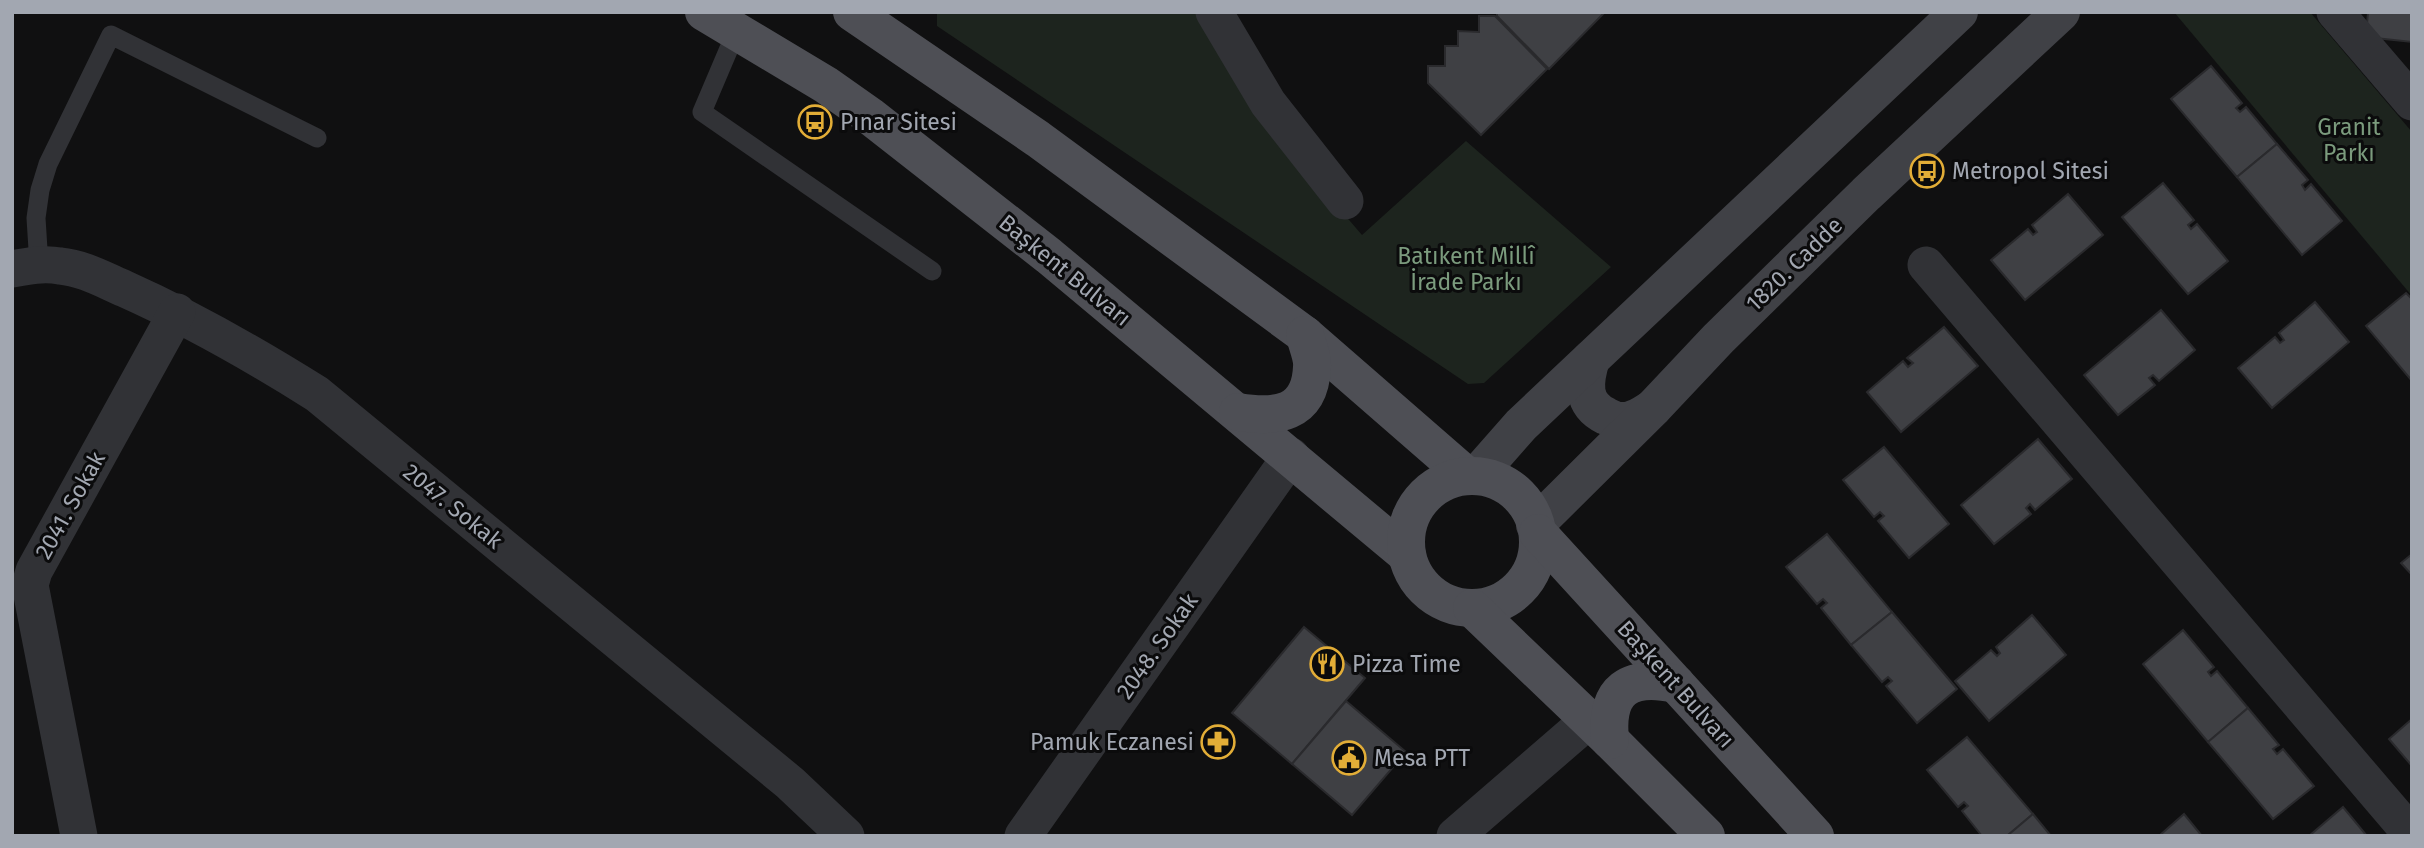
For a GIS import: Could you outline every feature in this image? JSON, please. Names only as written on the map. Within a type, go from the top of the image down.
[{"type":"main road","name":"Başkent Bulvarı","points":[[704,12],[826,85],[870,116],[1049,256],[1407,555]]},
{"type":"main road","points":[[1472,476],[1521,425],[1959,12]]},
{"type":"main road","name":"1820. Cadde","points":[[1537,529],[1718,339],[1866,194],[2061,12]]},
{"type":"main road","points":[[863,15],[1038,139],[1304,335],[1472,476]]},
{"type":"main road","points":[[1238,412],[1261,416],[1282,414],[1299,404],[1309,387],[1313,365],[1304,335]]},
{"type":"main road","points":[[1591,359],[1586,376],[1586,394],[1596,412],[1616,421],[1633,420],[1653,408]]},
{"type":"main road","points":[[1472,476],[1499,481],[1517,493],[1531,511],[1537,529],[1537,555],[1529,576],[1514,593],[1494,604],[1472,608],[1450,604],[1430,593],[1415,576],[1407,555],[1406,534],[1411,514],[1422,498],[1438,485],[1472,476]]},
{"type":"main road","name":"Başkent Bulvarı","points":[[1537,529],[1815,836]]},
{"type":"main road","points":[[1472,608],[1706,836]]},
{"type":"main road","points":[[1600,730],[1609,724],[1611,706],[1623,689],[1638,681],[1656,680],[1676,684]]},
{"type":"street","points":[[1214,12],[1268,103],[1345,201]]},
{"type":"street","points":[[2335,12],[2412,102]]},
{"type":"street","points":[[1926,265],[2412,835]]},
{"type":"street","name":"2047. Sokak","points":[[26,267],[61,266],[83,271],[177,312],[317,394],[779,774],[846,836]]},
{"type":"street","name":"2041. Sokak","points":[[79,836],[30,584],[33,571],[177,312]]},
{"type":"street","name":"2048. Sokak","points":[[1023,836],[1291,456]]},
{"type":"street","points":[[1455,836],[1600,730]]},
{"type":"lane","points":[[736,32],[702,112],[932,271]]},
{"type":"lane","points":[[26,267],[40,190],[48,164],[111,34],[317,138]]},
{"type":"green space","name":"Batıkent Millî İrade Parkı","points":[[937,12],[1206,12],[1263,120],[1362,235],[1466,141],[1611,267],[1484,383],[1468,384],[937,26]]},
{"type":"green space","name":"Granit Parkı","points":[[2174,12],[2310,12],[2412,132],[2412,296]]},
{"type":"building","points":[[1497,12],[1605,12],[1549,69],[1497,16]]},
{"type":"building","points":[[2368,12],[2412,12],[2412,42],[2366,37]]},
{"type":"building","points":[[1479,16],[1495,16],[1547,69],[1481,135],[1428,83],[1428,66],[1445,66],[1445,46],[1458,46],[1458,31],[1479,32]]},
{"type":"building","points":[[2211,66],[2242,103],[2236,108],[2240,112],[2246,107],[2277,144],[2237,177],[2171,99]]},
{"type":"building","points":[[2277,144],[2308,180],[2302,185],[2305,190],[2311,184],[2342,221],[2302,255],[2237,177]]},
{"type":"building","points":[[2163,183],[2194,220],[2188,225],[2191,229],[2197,224],[2228,261],[2188,294],[2122,217]]},
{"type":"building","points":[[2068,194],[2103,235],[2025,300],[1991,260],[2028,229],[2033,235],[2037,232],[2032,225]]},
{"type":"building","points":[[2406,293],[2412,299],[2412,381],[2366,326]]},
{"type":"building","points":[[2315,302],[2349,342],[2272,408],[2238,368],[2275,337],[2280,343],[2284,340],[2279,333]]},
{"type":"building","points":[[2161,310],[2195,350],[2159,381],[2153,375],[2149,378],[2155,385],[2118,415],[2084,375]]},
{"type":"building","points":[[1944,327],[1978,366],[1901,432],[1867,392],[1903,361],[1908,367],[1913,363],[1907,358]]},
{"type":"building","points":[[2038,439],[2072,479],[2035,510],[2030,504],[2026,508],[2031,514],[1994,544],[1961,505]]},
{"type":"building","points":[[1884,447],[1949,524],[1909,558],[1878,521],[1884,516],[1880,512],[1874,517],[1843,480]]},
{"type":"building","points":[[1827,534],[1892,612],[1851,645],[1821,608],[1827,603],[1823,599],[1817,604],[1786,567]]},
{"type":"building","points":[[2412,554],[2412,575],[2401,563]]},
{"type":"building","points":[[1892,612],[1957,689],[1917,723],[1886,686],[1892,681],[1888,677],[1882,682],[1851,645]]},
{"type":"building","points":[[2032,615],[2066,655],[1989,721],[1955,681],[1991,650],[1997,656],[2000,653],[1996,647]]},
{"type":"building","points":[[1304,627],[1365,678],[1292,764],[1232,713]]},
{"type":"building","points":[[2183,630],[2214,667],[2208,672],[2211,676],[2217,671],[2248,708],[2208,742],[2143,664]]},
{"type":"building","name":"Mesa PTT","points":[[1346,701],[1406,752],[1352,815],[1292,764]]},
{"type":"building","points":[[2248,708],[2279,745],[2273,749],[2277,754],[2283,749],[2314,786],[2273,819],[2208,742]]},
{"type":"building","points":[[2412,719],[2412,766],[2389,739]]},
{"type":"building","points":[[1967,737],[2033,814],[2007,836],[1982,836],[1962,811],[1968,806],[1964,802],[1958,807],[1927,770]]},
{"type":"building","points":[[2343,807],[2367,836],[2309,836]]},
{"type":"building","points":[[2033,814],[2051,836],[2007,836]]},
{"type":"building","points":[[2184,814],[2202,836],[2159,836]]},
{"type":"place","name":"Pınar Sitesi","points":[[815,122]]},
{"type":"place","name":"Metropol Sitesi","points":[[1927,171]]},
{"type":"place","name":"Pizza Time","points":[[1327,664]]},
{"type":"place","name":"Pamuk Eczanesi","points":[[1218,742]]},
{"type":"place","name":"Mesa PTT","points":[[1349,758]]}]
